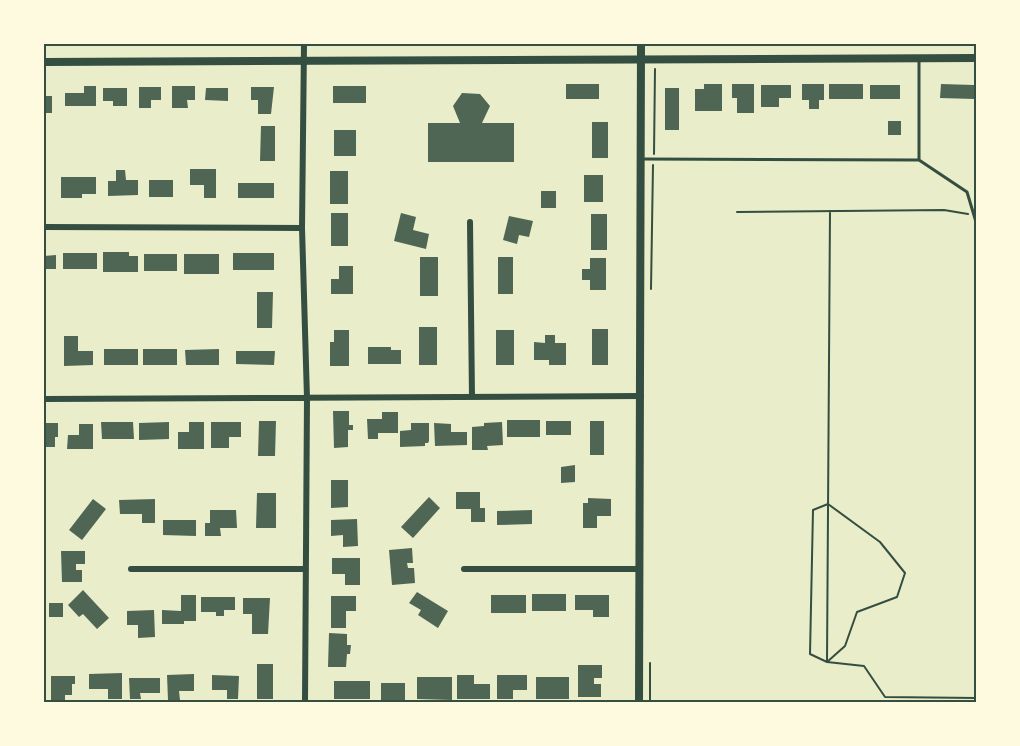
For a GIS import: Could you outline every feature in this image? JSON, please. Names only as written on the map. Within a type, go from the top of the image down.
[{"type":"street","points":[[304,44],[302,228],[307,398],[305,702]]},
{"type":"street","points":[[639,702],[641,44]]},
{"type":"street","points":[[44,62],[976,58]]},
{"type":"street","points":[[470,222],[472,397]]},
{"type":"street","points":[[44,227],[302,228]]},
{"type":"street","points":[[44,399],[641,396]]},
{"type":"street","points":[[131,569],[306,569]]},
{"type":"street","points":[[464,569],[640,569]]},
{"type":"lane","points":[[919,58],[919,160]]},
{"type":"lane","points":[[641,159],[919,160],[967,192],[976,222]]},
{"type":"path","points":[[651,291],[655,60]]},
{"type":"path","points":[[737,212],[944,210],[975,215]]},
{"type":"path","points":[[827,662],[830,211]]},
{"type":"path","points":[[827,662],[845,646],[856,612],[897,597],[905,573],[880,542],[828,504]]},
{"type":"path","points":[[828,504],[813,510],[810,654],[827,662],[864,666],[885,697],[976,698]]},
{"type":"path","points":[[650,655],[650,702]]},
{"type":"building","points":[[566,84],[599,84],[599,99],[566,99]]},
{"type":"building","points":[[704,84],[722,84],[722,111],[695,111],[695,89],[704,89]]},
{"type":"building","points":[[732,84],[754,84],[754,113],[737,113],[737,98],[732,98]]},
{"type":"building","points":[[802,84],[824,84],[824,100],[819,100],[819,109],[809,109],[809,100],[802,100]]},
{"type":"building","points":[[829,84],[863,84],[863,99],[829,99]]},
{"type":"building","points":[[941,84],[974,85],[974,99],[940,98]]},
{"type":"building","points":[[761,85],[791,85],[791,98],[779,98],[779,107],[761,107]]},
{"type":"building","points":[[870,85],[900,85],[900,99],[870,99]]},
{"type":"building","points":[[84,86],[96,86],[96,106],[65,106],[65,93],[84,93]]},
{"type":"building","points":[[172,86],[195,86],[195,100],[187,100],[188,108],[172,108]]},
{"type":"building","points":[[333,86],[366,86],[366,103],[333,103]]},
{"type":"building","points":[[139,87],[161,87],[161,100],[151,100],[151,108],[139,108]]},
{"type":"building","points":[[251,87],[274,87],[271,114],[258,114],[258,100],[251,100]]},
{"type":"building","points":[[103,88],[127,88],[127,106],[113,106],[113,101],[103,101]]},
{"type":"building","points":[[206,88],[228,88],[228,101],[205,100]]},
{"type":"building","points":[[665,88],[679,88],[679,130],[665,130]]},
{"type":"building","points":[[462,93],[480,94],[490,106],[482,123],[514,123],[514,162],[428,162],[428,123],[460,123],[453,106]]},
{"type":"building","points":[[44,96],[52,96],[52,113],[44,113]]},
{"type":"building","points":[[888,121],[901,121],[901,135],[888,135]]},
{"type":"building","points":[[592,122],[608,122],[608,158],[592,158]]},
{"type":"building","points":[[261,126],[275,126],[275,161],[260,161]]},
{"type":"building","points":[[334,130],[356,130],[356,156],[334,156]]},
{"type":"building","points":[[190,169],[216,169],[216,198],[204,198],[204,185],[190,185]]},
{"type":"building","points":[[116,170],[125,170],[126,180],[138,180],[138,195],[108,196],[108,181],[116,181]]},
{"type":"building","points":[[330,171],[348,171],[348,204],[330,204]]},
{"type":"building","points":[[584,175],[603,175],[603,202],[584,202]]},
{"type":"building","points":[[61,177],[96,177],[96,194],[82,194],[82,198],[61,198]]},
{"type":"building","points":[[149,180],[173,180],[173,197],[149,197]]},
{"type":"building","points":[[238,183],[274,183],[274,198],[238,198]]},
{"type":"building","points":[[541,191],[556,191],[556,208],[541,208]]},
{"type":"building","points":[[331,213],[348,213],[348,246],[331,246]]},
{"type":"building","points":[[401,213],[416,217],[413,230],[429,234],[426,249],[394,241]]},
{"type":"building","points":[[591,214],[607,214],[607,250],[591,250]]},
{"type":"building","points":[[509,216],[533,221],[529,237],[519,235],[517,244],[503,240]]},
{"type":"building","points":[[103,252],[129,252],[129,256],[138,256],[138,272],[103,272]]},
{"type":"building","points":[[63,253],[97,253],[97,269],[63,269]]},
{"type":"building","points":[[233,253],[274,253],[274,270],[233,270]]},
{"type":"building","points":[[144,254],[177,254],[177,271],[144,271]]},
{"type":"building","points":[[184,254],[219,254],[219,274],[184,274]]},
{"type":"building","points":[[56,255],[56,269],[44,269],[44,256]]},
{"type":"building","points":[[420,257],[438,257],[438,296],[420,296]]},
{"type":"building","points":[[498,257],[513,257],[513,294],[498,294]]},
{"type":"building","points":[[590,258],[606,258],[606,290],[590,290],[590,280],[582,280],[582,269],[590,269]]},
{"type":"building","points":[[339,266],[353,266],[353,294],[331,294],[331,279],[339,279]]},
{"type":"building","points":[[257,292],[273,292],[272,328],[257,328]]},
{"type":"building","points":[[419,327],[437,327],[437,365],[419,365]]},
{"type":"building","points":[[592,329],[608,329],[608,365],[592,365]]},
{"type":"building","points":[[334,330],[349,330],[349,366],[330,366],[330,342],[334,342]]},
{"type":"building","points":[[496,330],[514,330],[514,365],[496,365]]},
{"type":"building","points":[[545,335],[555,335],[555,343],[566,343],[566,365],[549,365],[549,360],[534,360],[534,342],[545,343]]},
{"type":"building","points":[[64,336],[78,336],[78,351],[93,351],[93,365],[64,366]]},
{"type":"building","points":[[368,347],[391,347],[391,350],[401,350],[401,364],[368,364]]},
{"type":"building","points":[[104,349],[138,349],[138,365],[104,365]]},
{"type":"building","points":[[143,349],[177,349],[177,365],[143,365]]},
{"type":"building","points":[[219,349],[219,365],[186,365],[185,350]]},
{"type":"building","points":[[236,351],[275,351],[274,365],[236,364]]},
{"type":"building","points":[[333,411],[349,411],[349,425],[353,425],[353,430],[348,430],[348,447],[334,448]]},
{"type":"building","points":[[382,412],[398,412],[398,433],[378,433],[378,439],[368,439],[367,419],[382,419]]},
{"type":"building","points":[[507,420],[540,420],[540,437],[507,437]]},
{"type":"building","points":[[259,421],[276,421],[275,456],[258,456]]},
{"type":"building","points":[[546,421],[571,421],[571,435],[546,435]]},
{"type":"building","points":[[590,421],[604,421],[604,455],[590,455]]},
{"type":"building","points":[[101,422],[133,422],[134,439],[102,439]]},
{"type":"building","points":[[169,422],[169,439],[139,440],[139,423]]},
{"type":"building","points":[[189,422],[204,422],[204,449],[178,449],[178,432],[189,432]]},
{"type":"building","points":[[211,422],[241,422],[241,437],[229,437],[229,448],[211,448]]},
{"type":"building","points":[[502,422],[503,445],[487,446],[488,450],[472,450],[472,427],[484,426],[484,423]]},
{"type":"building","points":[[44,423],[58,423],[55,447],[44,447]]},
{"type":"building","points":[[411,423],[429,423],[429,441],[425,443],[425,446],[400,447],[400,431],[411,430]]},
{"type":"building","points":[[434,423],[451,424],[451,432],[467,432],[467,445],[435,446]]},
{"type":"building","points":[[79,424],[93,424],[93,449],[67,449],[68,435],[79,435]]},
{"type":"building","points":[[575,465],[575,482],[561,483],[561,467]]},
{"type":"building","points":[[331,480],[348,480],[348,507],[331,508]]},
{"type":"building","points":[[456,492],[480,492],[480,508],[485,508],[485,522],[471,522],[471,509],[456,509]]},
{"type":"building","points":[[257,493],[276,493],[276,528],[256,528]]},
{"type":"building","points":[[429,497],[440,508],[413,538],[401,527]]},
{"type":"building","points":[[588,498],[611,499],[611,516],[597,516],[597,528],[583,528],[583,503],[588,503]]},
{"type":"building","points":[[93,499],[106,509],[82,540],[69,530]]},
{"type":"building","points":[[155,499],[155,523],[142,523],[142,514],[120,514],[119,500]]},
{"type":"building","points":[[210,510],[236,510],[237,528],[220,528],[221,536],[205,536],[205,523],[210,523]]},
{"type":"building","points":[[532,510],[532,524],[497,525],[497,511]]},
{"type":"building","points":[[357,519],[358,546],[343,547],[343,535],[331,536],[331,520]]},
{"type":"building","points":[[163,520],[196,520],[196,536],[163,535]]},
{"type":"building","points":[[412,548],[413,563],[407,563],[408,568],[414,568],[415,583],[392,585],[389,550]]},
{"type":"building","points":[[61,551],[85,551],[85,564],[76,564],[76,570],[82,570],[82,582],[62,582]]},
{"type":"building","points":[[332,558],[360,558],[360,585],[345,585],[345,574],[332,574]]},
{"type":"building","points":[[83,590],[109,618],[97,629],[83,614],[79,617],[68,605]]},
{"type":"building","points":[[417,592],[448,611],[438,628],[418,615],[421,610],[409,603]]},
{"type":"building","points":[[532,594],[566,594],[566,611],[532,611]]},
{"type":"building","points":[[181,595],[196,595],[196,621],[184,621],[184,624],[162,624],[162,610],[181,611]]},
{"type":"building","points":[[491,595],[526,595],[526,613],[491,613]]},
{"type":"building","points":[[575,595],[609,595],[609,617],[593,617],[593,610],[575,610]]},
{"type":"building","points":[[331,596],[356,596],[356,611],[346,611],[346,628],[331,628]]},
{"type":"building","points":[[201,597],[235,597],[235,610],[224,610],[224,616],[216,616],[216,612],[201,612]]},
{"type":"building","points":[[243,598],[270,598],[268,634],[252,634],[252,614],[243,614]]},
{"type":"building","points":[[49,603],[63,603],[63,617],[49,617]]},
{"type":"building","points":[[154,610],[155,637],[138,638],[138,625],[127,625],[127,611]]},
{"type":"building","points":[[329,633],[347,634],[347,645],[351,645],[350,654],[347,654],[346,667],[328,667]]},
{"type":"building","points":[[257,664],[273,664],[273,699],[257,699]]},
{"type":"building","points":[[578,665],[602,665],[602,678],[594,678],[594,684],[601,684],[601,697],[578,697]]},
{"type":"building","points":[[122,673],[122,699],[108,699],[108,689],[89,689],[89,674]]},
{"type":"building","points":[[194,674],[194,691],[179,691],[180,700],[168,700],[167,675]]},
{"type":"building","points":[[212,675],[239,676],[238,699],[227,699],[227,690],[212,690]]},
{"type":"building","points":[[457,675],[474,675],[474,684],[490,684],[490,699],[457,699]]},
{"type":"building","points":[[497,675],[527,675],[527,690],[513,690],[513,699],[497,699]]},
{"type":"building","points":[[51,676],[75,676],[72,695],[65,695],[65,700],[51,700]]},
{"type":"building","points":[[417,677],[452,677],[452,700],[417,699]]},
{"type":"building","points":[[536,677],[569,677],[569,699],[536,699]]},
{"type":"building","points":[[129,678],[160,678],[160,693],[140,693],[141,699],[130,699]]},
{"type":"building","points":[[334,681],[370,681],[370,699],[334,699]]},
{"type":"building","points":[[381,683],[405,683],[405,702],[381,702]]}]
